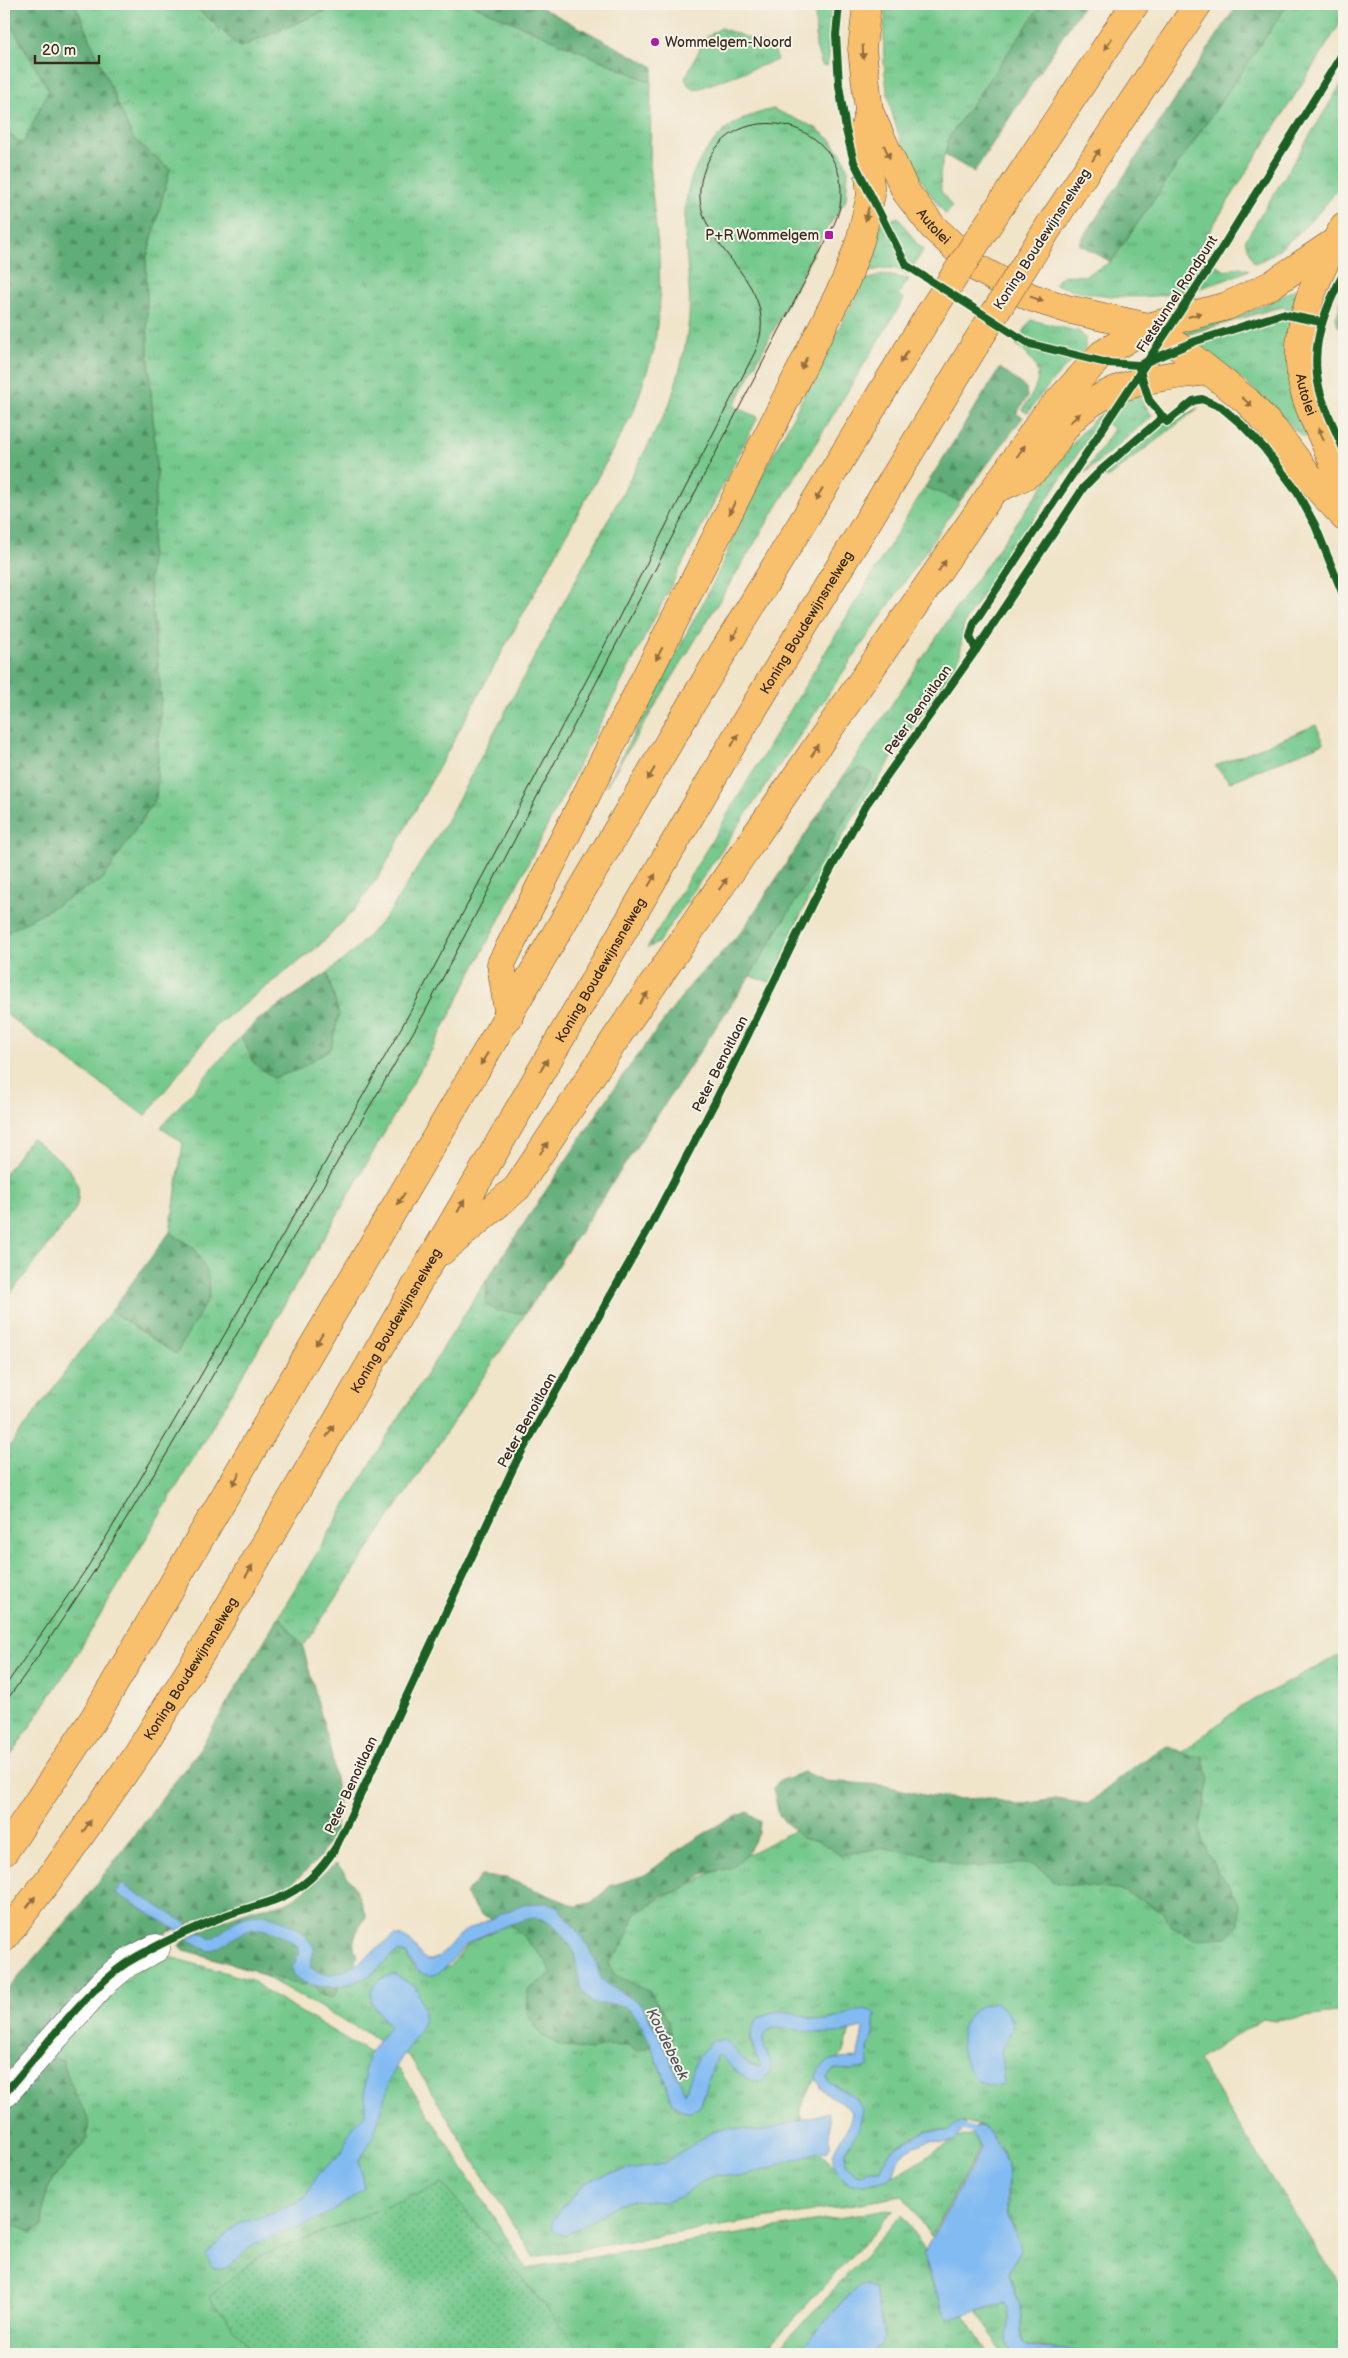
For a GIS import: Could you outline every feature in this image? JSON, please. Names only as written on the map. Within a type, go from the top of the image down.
[{"type":"main road","name":"Autolei","points":[[867,4],[862,49],[870,111],[892,162],[915,206],[952,247],[977,268],[1030,297],[1067,309],[1148,327],[1247,401],[1268,423],[1321,492],[1344,517]]},
{"type":"main road","points":[[4,1852],[94,1718],[692,703],[930,315],[1135,4]]},
{"type":"main road","name":"Koning Boudewijnsnelweg","points":[[4,1938],[59,1866],[144,1745],[211,1637],[738,734],[1050,225],[1198,4]]},
{"type":"main road","points":[[508,1018],[501,964],[682,608],[851,266],[860,241],[871,195],[864,131],[870,111]]},
{"type":"main road","name":"Autolei","points":[[1148,327],[1227,306],[1271,285],[1340,234]]},
{"type":"main road","name":"Autolei","points":[[1340,234],[1310,295],[1301,335],[1301,362],[1303,385],[1339,479],[1344,517]]},
{"type":"main road","points":[[428,1263],[517,1188],[616,1038],[1044,417],[1084,371],[1102,354],[1148,327]]},
{"type":"main road","points":[[993,491],[1034,470],[1071,420],[1099,399],[1122,387],[1142,380],[1209,371]]},
{"type":"street","points":[[4,2094],[102,1984],[127,1963],[156,1948]]},
{"type":"green space","points":[[4,4],[75,4],[133,139],[170,169],[146,261],[148,350],[157,476],[149,578],[161,695],[156,798],[103,879],[4,934],[4,131],[23,144],[49,90],[4,13]]},
{"type":"green space","points":[[75,4],[192,4],[240,47],[342,4],[471,4],[651,82],[650,175],[659,255],[660,299],[654,350],[634,411],[381,873],[355,909],[319,946],[217,1025],[145,1116],[4,1013],[4,934],[103,879],[156,798],[161,695],[149,578],[157,476],[148,350],[146,261],[170,169],[133,139]]},
{"type":"green space","points":[[192,4],[342,4],[240,47]]},
{"type":"green space","points":[[471,4],[535,4],[654,67],[651,82]]},
{"type":"green space","points":[[815,4],[833,4],[827,66],[822,65],[816,47]]},
{"type":"green space","points":[[886,4],[1042,4],[949,137],[940,173],[941,191],[952,207],[946,215],[913,166],[901,141],[893,116],[887,90],[884,63]]},
{"type":"green space","points":[[1042,4],[1084,4],[974,172],[945,155],[949,137]]},
{"type":"green space","points":[[1238,4],[1288,4],[1111,262],[1079,244]]},
{"type":"green space","points":[[1288,4],[1344,4],[1344,17],[1197,251],[1225,271],[1240,267],[1249,270],[1202,288],[1153,296],[1103,295],[1078,291],[1054,284],[1064,275],[1084,276],[1111,262]]},
{"type":"green space","points":[[4,13],[49,90],[23,144],[4,131]]},
{"type":"green space","points":[[721,28],[774,47],[777,60],[695,90],[688,85],[685,78],[706,37]]},
{"type":"green space","points":[[1344,80],[1344,176],[1330,199],[1305,226],[1277,251],[1254,263],[1245,241]]},
{"type":"green space","points":[[773,109],[816,128],[832,141],[843,157],[848,170],[846,200],[822,236],[734,406],[758,417],[435,1044],[339,1212],[121,1581],[71,1664],[4,1766],[4,1454],[111,1311],[175,1354],[209,1297],[195,1249],[170,1232],[183,1143],[161,1127],[241,1036],[254,1063],[339,1015],[327,973],[355,950],[389,913],[445,824],[669,406],[682,362],[688,328],[689,295],[685,210],[688,189],[695,169],[714,141],[728,128],[752,115]]},
{"type":"green space","points":[[898,217],[917,244],[924,249],[908,274],[897,269],[886,268],[863,274],[880,224]]},
{"type":"green space","points":[[884,275],[909,279],[898,295],[904,299],[606,786],[717,576],[746,507],[864,280]]},
{"type":"green space","points":[[1295,289],[1297,294],[1292,310],[1283,307],[1269,310],[1186,335],[1184,334],[1184,331],[1254,309]]},
{"type":"green space","points":[[1344,293],[1344,310],[1338,327],[1336,318]]},
{"type":"green space","points":[[1284,317],[1290,321],[1310,435],[1303,438],[1253,389],[1198,345]]},
{"type":"green space","points":[[1031,320],[1080,332],[1085,338],[1085,349],[1054,379],[1028,413],[1022,410],[1034,391],[1038,375],[1032,361],[1016,344]]},
{"type":"green space","points":[[1000,368],[1026,388],[1027,397],[1016,414],[1023,417],[960,501],[925,487]]},
{"type":"green space","points":[[1138,394],[1152,416],[1085,473],[1114,429],[1101,419],[967,618],[963,629],[958,662],[860,807],[824,868],[794,930],[773,983],[750,976],[872,775],[858,769],[843,777],[959,604],[1077,438],[1104,411]]},
{"type":"green space","points":[[1198,408],[1107,478],[1104,475],[1163,425]]},
{"type":"green space","points":[[925,487],[960,501],[658,943],[647,948]]},
{"type":"green space","points":[[1316,725],[1324,743],[1230,782],[1215,766]]},
{"type":"green space","points":[[858,769],[869,771],[872,775],[750,976],[526,1313],[496,1311],[486,1304],[487,1279],[621,1078],[692,983],[742,931],[843,777]]},
{"type":"green space","points":[[327,973],[339,1015],[331,1048],[300,1069],[273,1078],[254,1063],[241,1036],[258,1020]]},
{"type":"green space","points":[[31,1138],[60,1160],[68,1169],[78,1188],[78,1199],[74,1212],[4,1302],[4,1175]]},
{"type":"green space","points":[[170,1232],[195,1249],[208,1274],[209,1297],[176,1354],[111,1311]]},
{"type":"green space","points":[[487,1279],[486,1305],[496,1311],[526,1313],[303,1647],[279,1616],[391,1430]]},
{"type":"green space","points":[[279,1616],[303,1647],[331,1752],[338,1798],[335,1831],[320,1857],[284,1889],[261,1899],[236,1904],[164,1934],[135,1949],[4,2076],[4,1994],[79,1907],[200,1749]]},
{"type":"green space","points":[[1344,1653],[1344,2012],[1275,2021],[1262,2019],[1198,2060],[1344,2292],[1344,2354],[1079,2354],[1053,2348],[1024,2346],[1020,2306],[1009,2273],[1020,2243],[1008,2216],[1008,2170],[1004,2154],[990,2133],[981,2126],[960,2121],[947,2131],[926,2131],[897,2146],[881,2170],[869,2170],[860,2175],[855,2174],[846,2166],[845,2151],[850,2145],[853,2096],[830,2083],[827,2077],[834,2069],[852,2070],[869,2053],[868,2049],[873,2035],[875,2014],[858,2010],[844,2016],[821,2021],[781,2011],[758,2018],[750,2041],[760,2065],[750,2064],[745,2061],[725,2040],[687,2087],[685,2094],[668,2053],[651,2020],[601,1978],[628,1911],[641,1909],[821,1817],[1078,1826],[1178,1755],[1239,1708]]},
{"type":"green space","points":[[1167,1745],[1189,1756],[1202,1756],[1210,1779],[1200,1826],[1202,1841],[1218,1874],[1228,1883],[1240,1905],[1239,1925],[1227,1937],[1194,1939],[1171,1927],[1163,1912],[1124,1891],[1058,1883],[1032,1863],[965,1867],[927,1855],[884,1848],[840,1855],[819,1841],[803,1839],[779,1816],[773,1788],[779,1781],[804,1772],[826,1781],[882,1785],[928,1796],[958,1799],[990,1798],[1017,1805],[1056,1799],[1088,1804],[1135,1766]]},
{"type":"green space","points":[[748,1812],[760,1821],[759,1833],[746,1856],[730,1868],[704,1874],[679,1891],[662,1896],[635,1915],[624,1944],[609,1963],[614,1974],[650,1992],[669,2021],[672,2039],[637,2051],[627,2046],[609,2045],[590,2050],[561,2046],[541,2035],[527,2013],[528,1990],[550,1974],[546,1961],[515,1928],[480,1914],[465,1894],[481,1876],[506,1878],[575,1906],[591,1903],[610,1886],[645,1875],[678,1850],[723,1822]]},
{"type":"green space","points":[[337,1864],[355,1889],[366,1917],[354,1940],[357,1955],[353,1970],[339,1985],[337,1993],[331,1998],[321,1995],[313,1982],[300,1986],[181,1949],[179,1946],[193,1935],[226,1919],[293,1899]]},
{"type":"green space","points":[[511,1923],[651,2045],[673,2103],[678,2110],[701,2105],[717,2054],[720,2054],[737,2072],[772,2066],[763,2043],[763,2036],[773,2028],[850,2029],[844,2053],[811,2085],[799,2112],[815,2146],[829,2161],[860,2183],[902,2172],[958,2138],[973,2134],[981,2145],[931,2237],[903,2196],[533,2257],[410,2057],[253,1970],[181,1949],[179,1946],[188,1939],[297,1978],[306,1983],[326,1987],[348,1984],[368,1976],[398,1952],[406,1954],[412,1966],[449,1967],[470,1942]]},
{"type":"green space","points":[[159,1954],[252,1980],[268,1993],[401,2071],[526,2268],[894,2209],[762,2354],[585,2354],[443,2184],[210,2297],[255,2354],[4,2354],[4,2255],[7,2253],[4,2249],[4,2234],[16,2226],[42,2224],[45,2201],[50,2185],[57,2174],[79,2150],[88,2130],[38,2065],[78,2016]]},
{"type":"green space","points":[[48,2057],[63,2060],[77,2098],[89,2117],[87,2139],[53,2179],[45,2196],[42,2227],[31,2233],[16,2226],[4,2234],[4,2110],[20,2094]]},
{"type":"green space","points":[[443,2184],[585,2354],[255,2354],[209,2297],[256,2258]]},
{"type":"green space","points":[[902,2215],[925,2250],[924,2256],[928,2273],[948,2317],[964,2315],[988,2354],[869,2354],[872,2352],[883,2325],[877,2306],[875,2289],[850,2293],[797,2354],[774,2354]]},
{"type":"green space","points":[[1005,2303],[1010,2313],[1008,2347],[1013,2354],[1003,2354],[977,2311]]},
{"type":"water","points":[[122,1884],[189,1925],[178,1931],[116,1893]]},
{"type":"water","points":[[546,1903],[557,1906],[585,1941],[595,1960],[601,1978],[607,1984],[642,2005],[668,2053],[685,2093],[698,2056],[713,2041],[725,2040],[745,2061],[750,2064],[760,2065],[751,2041],[752,2031],[758,2018],[772,2012],[781,2011],[827,2020],[864,2009],[870,2010],[875,2014],[873,2035],[868,2049],[869,2067],[852,2070],[834,2069],[827,2077],[830,2083],[853,2096],[863,2110],[858,2131],[845,2151],[846,2166],[855,2174],[860,2175],[869,2170],[881,2170],[890,2151],[897,2146],[926,2131],[947,2131],[960,2121],[965,2124],[958,2138],[954,2142],[941,2143],[931,2140],[910,2149],[900,2157],[890,2178],[851,2185],[840,2174],[834,2164],[833,2156],[849,2124],[852,2112],[823,2089],[816,2076],[828,2061],[858,2058],[863,2029],[861,2028],[839,2033],[829,2033],[779,2027],[773,2028],[763,2036],[763,2043],[772,2066],[768,2077],[761,2082],[749,2079],[717,2054],[701,2105],[690,2111],[679,2109],[673,2103],[648,2038],[634,2015],[620,2005],[594,2004],[588,1998],[580,1986],[572,1949],[555,1926],[538,1918],[510,1924],[470,1942],[437,1974],[422,1973],[406,1954],[398,1952],[377,1970],[353,1983],[328,1987],[311,1985],[298,1979],[292,1968],[298,1956],[298,1947],[269,1931],[250,1930],[209,1951],[188,1939],[200,1932],[210,1939],[236,1921],[250,1916],[271,1917],[282,1920],[292,1926],[308,1940],[314,1948],[310,1967],[322,1973],[333,1974],[356,1965],[395,1936],[407,1939],[421,1955],[429,1960],[433,1959],[443,1953],[465,1931],[523,1904]]},
{"type":"water","points":[[394,1974],[416,1987],[423,2005],[424,2017],[420,2030],[394,2071],[371,2140],[359,2160],[364,2188],[323,2217],[251,2246],[228,2266],[221,2269],[215,2268],[206,2255],[229,2231],[242,2222],[266,2216],[304,2199],[316,2177],[343,2151],[348,2134],[365,2113],[365,2069],[368,2056],[389,2026],[371,2002],[371,1990],[382,1978]]},
{"type":"water","points":[[995,2002],[1008,2013],[1013,2027],[1001,2050],[1004,2083],[991,2086],[979,2080],[969,2069],[963,2054],[961,2038],[965,2022],[976,2009]]},
{"type":"water","points":[[825,2113],[829,2114],[830,2146],[827,2152],[822,2151],[740,2177],[717,2175],[706,2179],[680,2197],[666,2202],[634,2200],[618,2204],[565,2236],[555,2233],[552,2226],[553,2219],[587,2181],[608,2174],[665,2163],[712,2132],[728,2128],[762,2131]]},
{"type":"water","points":[[976,2126],[986,2130],[994,2139],[1001,2150],[1007,2169],[1008,2217],[1019,2240],[1021,2249],[1009,2273],[1020,2306],[1022,2343],[1033,2348],[1073,2351],[1079,2354],[1013,2354],[1009,2349],[1007,2337],[1008,2317],[1005,2303],[953,2318],[948,2317],[944,2313],[923,2255],[981,2148],[973,2134]]},
{"type":"water","points":[[867,2285],[875,2289],[884,2337],[881,2345],[869,2354],[797,2354],[850,2293],[858,2286]]},
{"type":"waterway","name":"Koudebeek","points":[[957,2131],[960,2128],[968,2129],[979,2134]]},
{"type":"tram line","points":[[4,1688],[87,1568],[111,1529],[326,1161],[414,1005],[594,666],[755,352],[761,324],[757,299],[744,277],[714,236],[703,213],[700,188],[709,159],[725,139],[744,128],[766,124],[789,126],[810,136],[826,150],[838,170],[841,201],[829,235],[425,1012],[169,1450],[93,1573],[4,1704]]},
{"type":"cycle path","name":"Fietstunnel Rondpunt","points":[[839,4],[836,35],[839,85],[846,130],[854,162],[906,265],[1030,344],[1107,363],[1139,365],[1196,341],[1282,314],[1321,322]]},
{"type":"cycle path","name":"Fietstunnel Rondpunt","points":[[976,650],[970,637],[974,623],[1215,259],[1344,51]]},
{"type":"cycle path","points":[[1344,273],[1324,318],[1317,349],[1316,365],[1322,398],[1344,451]]},
{"type":"cycle path","points":[[1139,368],[1149,400],[1167,422],[1193,401],[1202,399],[1221,407],[1264,448],[1296,490],[1315,525],[1344,597]]},
{"type":"cycle path","name":"Peter Benoitlaan","points":[[4,2094],[79,2006],[95,1989],[128,1962],[164,1942],[202,1925],[285,1896],[310,1879],[330,1856],[336,1847],[517,1460],[649,1228],[715,1102],[815,898],[866,805],[976,650],[1084,487],[1162,418]]},
{"type":"place","name":"Wommelgem-Noord","points":[[655,42]]},
{"type":"place","name":"P+R Wommelgem","points":[[829,235]]}]
